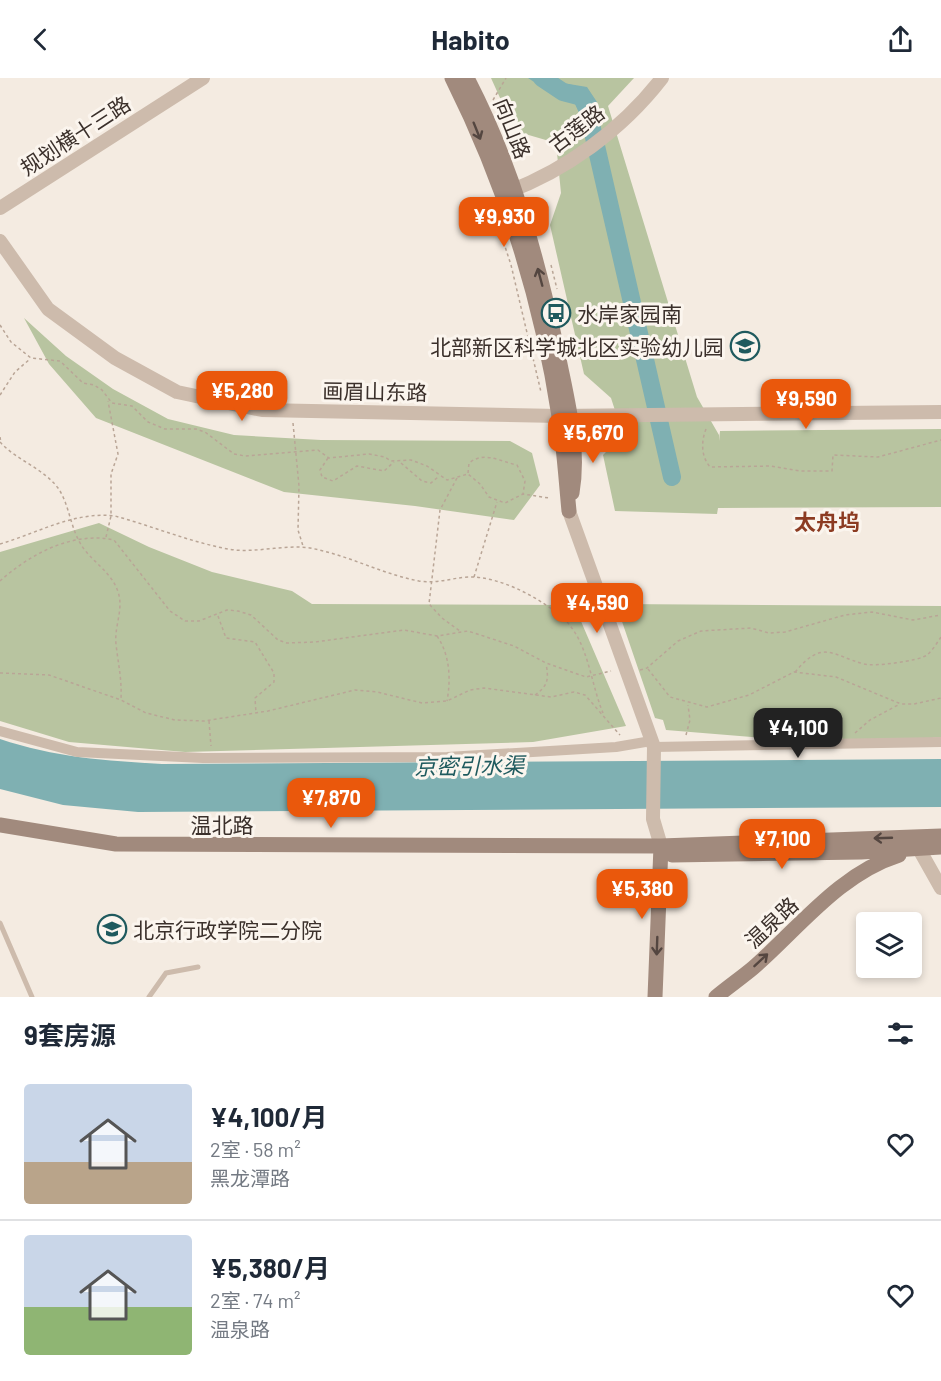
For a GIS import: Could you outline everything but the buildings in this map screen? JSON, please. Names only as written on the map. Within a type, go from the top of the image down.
[{"type":"main road","name":"向山路","points":[[452,78],[509,192]]},
{"type":"main road","name":"向山路","points":[[468,78],[481,104],[546,296],[565,416],[576,467],[569,511]]},
{"type":"main road","name":"温北路","points":[[0,825],[116,844],[661,846],[672,855],[918,843]]},
{"type":"main road","points":[[918,843],[941,836]]},
{"type":"main road","points":[[918,843],[941,847]]},
{"type":"main road","name":"温泉路","points":[[716,997],[856,876],[874,864],[918,843]]},
{"type":"main road","points":[[655,997],[661,846]]},
{"type":"street","name":"规划横十三路","points":[[0,208],[203,78]]},
{"type":"street","name":"古莲路","points":[[509,192],[537,182],[582,153],[620,122],[662,78]]},
{"type":"street","name":"画眉山东路","points":[[0,241],[48,309],[115,358],[177,392],[262,410],[565,416],[941,412]]},
{"type":"street","name":"向山路","points":[[569,511],[652,744]]},
{"type":"street","points":[[0,731],[77,752],[212,759],[447,757],[652,744],[677,747],[941,742]]},
{"type":"street","points":[[652,744],[653,819],[661,846]]},
{"type":"street","points":[[918,843],[941,888]]},
{"type":"lane","points":[[0,924],[32,997]]},
{"type":"lane","points":[[149,997],[166,973],[198,967]]},
{"type":"path","points":[[492,102],[506,78]]},
{"type":"path","points":[[497,220],[511,265],[540,391],[547,399]]},
{"type":"path","points":[[0,325],[11,342],[31,358],[60,361],[83,383],[94,384],[102,390],[108,399],[118,446],[111,474],[111,516],[105,538]]},
{"type":"path","points":[[0,394],[15,372],[31,358]]},
{"type":"path","points":[[108,399],[121,406],[132,406],[148,422],[165,429],[196,429],[205,432],[234,454],[245,456],[318,450],[329,458],[369,454],[399,462],[411,460],[427,466],[447,480],[468,474]]},
{"type":"path","points":[[292,411],[300,510],[298,530],[304,548]]},
{"type":"path","points":[[706,429],[702,448],[705,460],[710,467],[771,466],[800,471],[832,471],[833,455],[878,457],[941,440]]},
{"type":"path","points":[[0,437],[1,443],[58,488],[77,539],[90,559],[104,570],[117,589],[121,607],[116,645],[121,664],[121,700]]},
{"type":"path","points":[[468,474],[469,463],[477,457],[485,456],[517,465],[525,481],[523,494]]},
{"type":"path","points":[[329,458],[320,470],[322,477],[333,481],[357,466],[384,471],[394,461]]},
{"type":"path","points":[[399,462],[422,481],[431,483],[439,476]]},
{"type":"path","points":[[468,474],[497,502],[505,503],[523,494],[549,498]]},
{"type":"path","points":[[458,477],[440,510],[429,604],[442,618],[461,632]]},
{"type":"path","points":[[474,578],[497,502]]},
{"type":"path","points":[[0,544],[71,519],[98,514],[230,549],[304,548],[334,553],[399,575],[432,583],[474,578],[493,581],[539,600],[564,620],[577,635],[592,676],[595,695],[603,713]]},
{"type":"path","points":[[0,581],[19,566],[42,553],[77,539],[105,538],[114,540],[170,611],[185,621],[199,621],[227,610],[251,615],[278,640],[287,643],[315,642],[404,630],[437,636],[468,631],[514,646],[546,663],[586,677],[611,671]]},
{"type":"path","points":[[941,615],[913,620],[872,612],[845,615],[785,632],[769,633],[751,628],[701,631],[678,641],[647,668],[670,697],[688,704],[707,707],[724,704],[794,672],[805,660],[818,653],[836,652],[865,665],[916,660],[927,655],[941,637]]},
{"type":"path","points":[[218,615],[226,638],[255,642],[274,674],[274,682],[255,698],[256,713]]},
{"type":"path","points":[[437,636],[445,648],[449,689],[447,701]]},
{"type":"path","points":[[534,695],[544,689],[549,678],[546,663]]},
{"type":"path","points":[[794,672],[836,676],[901,704],[914,705],[941,698]]},
{"type":"path","points":[[0,674],[49,675],[121,700],[146,713],[175,720],[209,720],[256,713],[355,690],[377,692],[422,703],[447,701],[470,690],[484,688],[551,697],[574,692],[585,695],[603,713],[627,745]]},
{"type":"path","points":[[677,747],[686,738],[690,720],[688,704]]},
{"type":"path","points":[[852,737],[870,720],[901,704]]},
{"type":"path","points":[[209,720],[212,759]]},
{"type":"green space","points":[[491,78],[634,78],[608,106],[697,397],[719,435],[719,441],[720,431],[941,429],[941,507],[718,508],[717,514],[615,511],[603,455],[623,435],[611,398],[584,374],[550,225],[561,193],[556,143],[515,131]]},
{"type":"green space","points":[[24,318],[66,356],[113,389],[168,419],[234,435],[321,440],[510,441],[532,453],[540,485],[514,520],[415,506],[284,492],[96,418],[49,364]]},
{"type":"green space","points":[[99,523],[149,547],[212,572],[292,591],[312,604],[574,605],[626,726],[533,742],[185,752],[69,742],[0,721],[0,552]]},
{"type":"green space","points":[[616,604],[941,606],[941,737],[862,746],[666,730],[663,720],[655,718]]},
{"type":"water","points":[[528,78],[555,78],[563,83],[587,87],[597,102],[579,112],[574,102],[563,101]]},
{"type":"water","name":"京密引水渠","points":[[0,739],[60,754],[101,760],[162,764],[941,759],[941,807],[138,812],[63,805],[0,789]]},
{"type":"waterway","points":[[542,78],[563,92],[582,97],[588,111],[672,477]]},
{"type":"place","name":"水岸家园南","points":[[556,313]]},
{"type":"place","name":"北部新区科学城北区实验幼儿园","points":[[745,346]]},
{"type":"place","name":"北京行政学院二分院","points":[[112,929]]},
{"type":"district","name":"太舟坞","points":[[827,521]]}]
